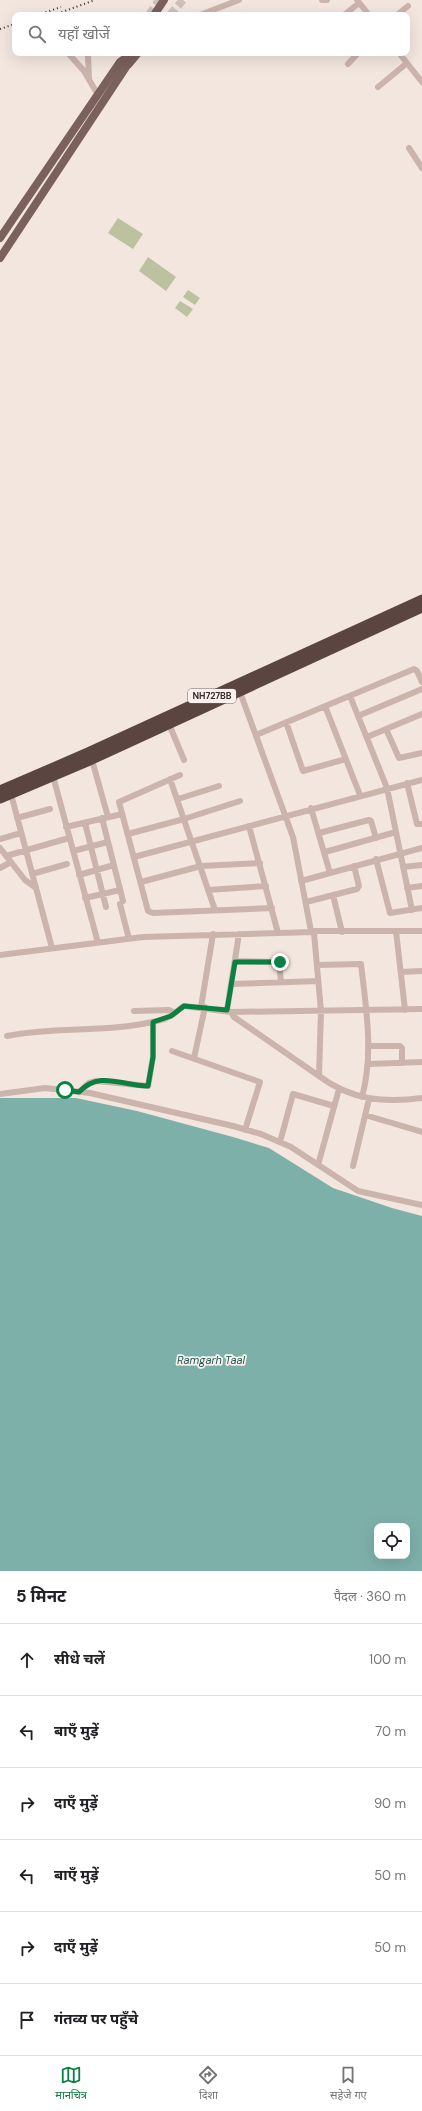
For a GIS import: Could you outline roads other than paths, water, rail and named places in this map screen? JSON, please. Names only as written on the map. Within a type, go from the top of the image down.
[{"type":"highway","name":"NH727BB","points":[[0,790],[95,749],[422,599]]},
{"type":"highway","name":"NH727BB","points":[[0,799],[92,760],[422,608]]},
{"type":"main road","points":[[156,12],[164,0]]},
{"type":"main road","points":[[0,238],[98,95],[126,58]]},
{"type":"main road","points":[[0,258],[126,58]]},
{"type":"street","points":[[208,12],[239,0]]},
{"type":"street","points":[[322,0],[327,0]]},
{"type":"street","points":[[347,12],[358,2],[366,12]]},
{"type":"street","points":[[401,12],[408,6]]},
{"type":"street","points":[[70,56],[89,80],[98,95]]},
{"type":"street","points":[[88,56],[89,80]]},
{"type":"street","points":[[348,64],[355,56]]},
{"type":"street","points":[[401,56],[422,82]]},
{"type":"street","points":[[378,87],[407,63]]},
{"type":"street","points":[[409,148],[422,168]]},
{"type":"street","points":[[256,735],[414,669],[417,670],[422,682]]},
{"type":"street","points":[[358,716],[422,689]]},
{"type":"street","points":[[240,692],[293,837],[313,933],[321,1011],[319,1076]]},
{"type":"street","points":[[350,696],[387,788],[412,910]]},
{"type":"street","points":[[325,706],[360,795]]},
{"type":"street","points":[[367,737],[422,714]]},
{"type":"street","points":[[286,722],[303,771],[346,759]]},
{"type":"street","points":[[169,724],[184,760]]},
{"type":"street","points":[[386,729],[398,758],[422,753]]},
{"type":"street","points":[[92,760],[129,939]]},
{"type":"street","points":[[180,775],[120,800],[118,803],[128,834],[148,911],[151,913],[272,908]]},
{"type":"street","points":[[53,776],[98,943]]},
{"type":"street","points":[[170,779],[178,798],[215,910]]},
{"type":"street","points":[[134,857],[311,808],[422,780]]},
{"type":"street","points":[[407,783],[417,824],[422,824]]},
{"type":"street","points":[[178,798],[219,786]]},
{"type":"street","points":[[11,794],[52,948]]},
{"type":"street","points":[[128,834],[184,819],[240,801]]},
{"type":"street","points":[[311,808],[330,873]]},
{"type":"street","points":[[17,818],[50,809]]},
{"type":"street","points":[[66,827],[122,814]]},
{"type":"street","points":[[319,832],[369,820],[371,821],[376,838]]},
{"type":"street","points":[[85,823],[106,907]]},
{"type":"street","points":[[249,826],[278,933]]},
{"type":"street","points":[[325,852],[396,832]]},
{"type":"street","points":[[0,839],[21,833]]},
{"type":"street","points":[[4,856],[69,838]]},
{"type":"street","points":[[73,851],[108,842]]},
{"type":"street","points":[[0,848],[4,856],[11,862],[25,880],[36,888]]},
{"type":"street","points":[[302,881],[376,859],[422,848]]},
{"type":"street","points":[[376,859],[390,912],[422,908]]},
{"type":"street","points":[[0,868],[11,862]]},
{"type":"street","points":[[141,882],[201,866],[260,863]]},
{"type":"street","points":[[32,874],[67,864]]},
{"type":"street","points":[[79,875],[114,865]]},
{"type":"street","points":[[403,867],[422,865]]},
{"type":"street","points":[[306,902],[358,888],[354,866]]},
{"type":"street","points":[[208,890],[266,886]]},
{"type":"street","points":[[407,888],[422,886]]},
{"type":"street","points":[[86,898],[120,890]]},
{"type":"street","points":[[333,895],[342,932]]},
{"type":"street","points":[[0,955],[129,939],[213,934],[422,930]]},
{"type":"street","points":[[396,931],[405,1010]]},
{"type":"street","points":[[194,1058],[213,934]]},
{"type":"street","points":[[239,934],[231,984],[229,1011],[234,1017],[339,1089],[369,1099],[396,1101],[422,1098]]},
{"type":"street","points":[[235,962],[279,962],[281,982]]},
{"type":"street","points":[[317,965],[362,964],[368,1046],[368,1064],[362,1097]]},
{"type":"street","points":[[401,972],[422,971]]},
{"type":"street","points":[[231,984],[318,981]]},
{"type":"street","points":[[7,1036],[45,1030],[87,1030],[153,1022],[175,1013],[184,1006],[229,1011],[422,1009]]},
{"type":"street","points":[[134,1011],[169,1010],[175,1013]]},
{"type":"street","points":[[79,1092],[89,1083],[96,1081],[148,1086],[153,1057],[153,1022]]},
{"type":"street","points":[[368,1046],[400,1046],[402,1048],[402,1063]]},
{"type":"street","points":[[172,1051],[260,1082],[244,1129]]},
{"type":"street","points":[[368,1064],[422,1062]]},
{"type":"street","points":[[0,1094],[45,1088],[79,1092],[124,1100],[233,1126],[280,1142],[358,1190],[422,1205]]},
{"type":"street","points":[[318,1165],[339,1089]]},
{"type":"street","points":[[280,1142],[293,1094],[334,1106]]},
{"type":"street","points":[[353,1166],[369,1099]]},
{"type":"street","points":[[365,1115],[422,1132]]},
{"type":"water","name":"Ramgarh Taal","points":[[0,1098],[76,1098],[137,1111],[233,1137],[269,1148],[333,1188],[392,1208],[422,1216],[422,1571],[0,1571]]},
{"type":"tunnel","points":[[151,12],[159,0]]},
{"type":"tunnel","points":[[173,12],[183,0]]},
{"type":"railway","points":[[62,12],[95,0]]},
{"type":"railway","points":[[47,12],[61,7]]},
{"type":"railway","points":[[0,29],[12,25]]}]
